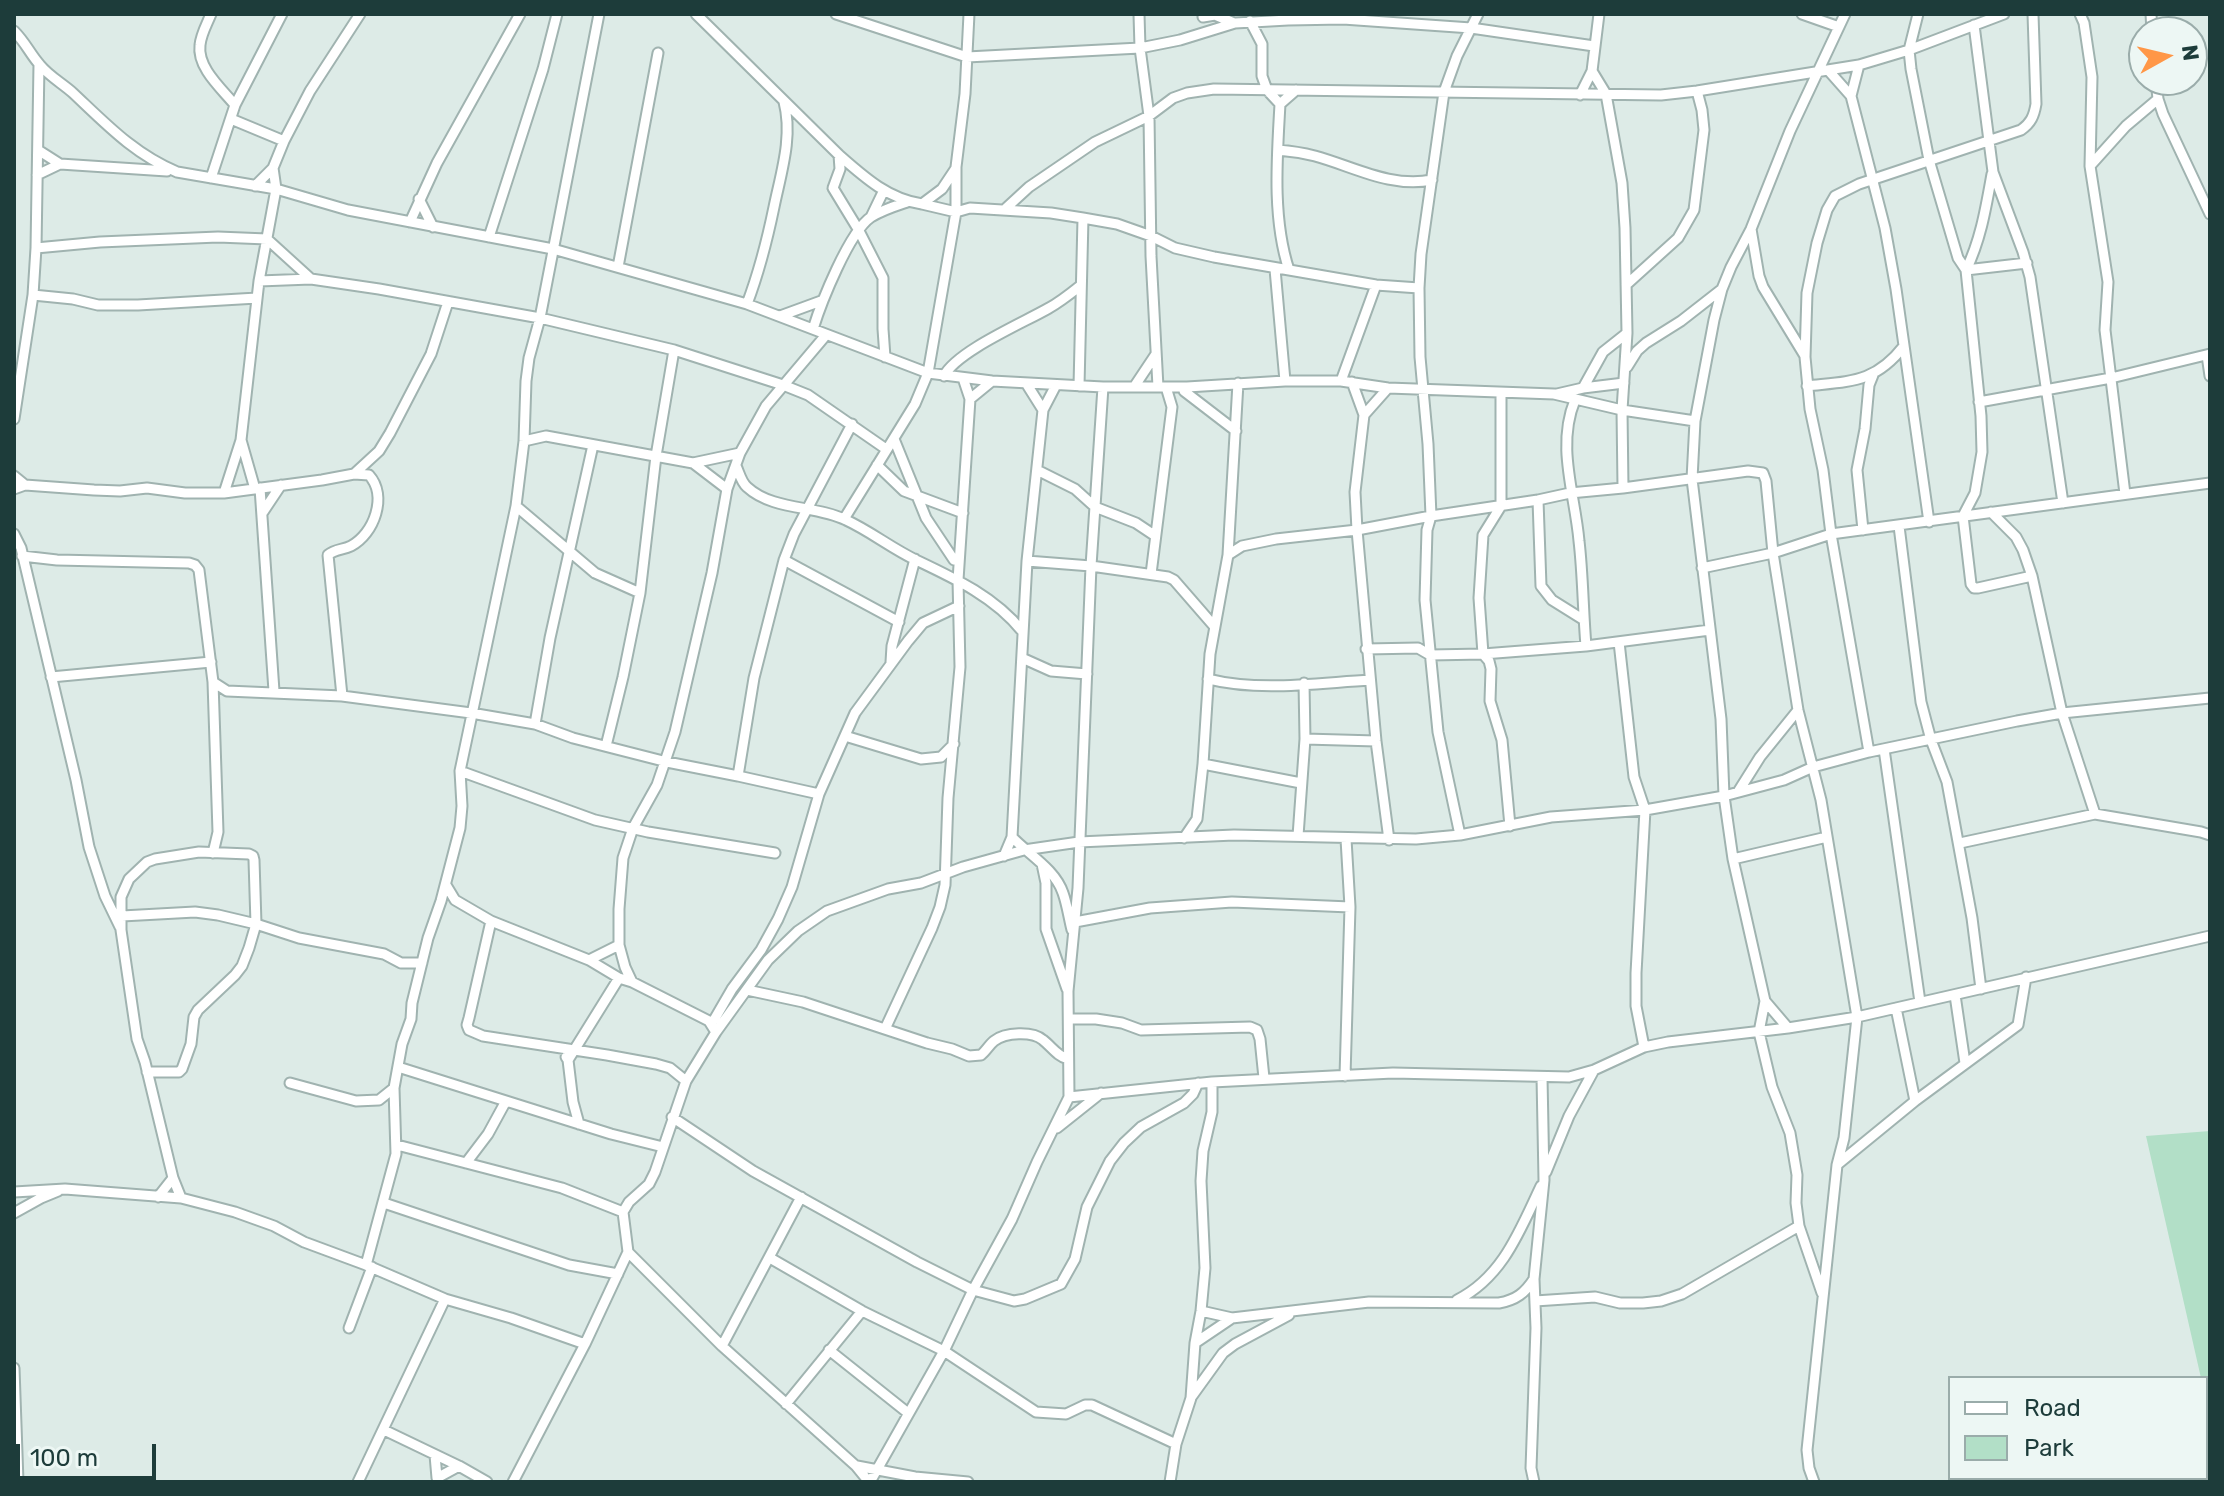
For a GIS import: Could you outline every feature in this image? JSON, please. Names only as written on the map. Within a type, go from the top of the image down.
[{"type":"street","points":[[211,14],[199,48],[201,59],[235,105]]},
{"type":"street","points":[[211,178],[235,105],[282,14]]},
{"type":"street","points":[[255,186],[273,168],[310,91],[360,14]]},
{"type":"street","points":[[410,222],[437,163],[520,14]]},
{"type":"street","points":[[489,237],[543,69],[557,14]]},
{"type":"street","points":[[349,1328],[369,1266],[397,1145],[394,1088],[402,1044],[460,828],[460,771],[516,506],[526,421],[529,358],[540,318],[599,14]]},
{"type":"street","points":[[696,14],[839,155],[864,177],[907,202],[956,212],[970,208],[1083,218],[1117,224],[1175,248],[1275,269],[1376,285],[1419,288]]},
{"type":"street","points":[[836,14],[967,57],[1140,48],[1235,23],[1343,19],[1471,28],[1594,46]]},
{"type":"street","points":[[844,519],[915,404],[928,373],[956,212],[956,167],[965,94],[969,14]]},
{"type":"street","points":[[1139,14],[1149,116],[1156,354],[1162,387],[1172,407]]},
{"type":"street","points":[[1343,19],[1354,14]]},
{"type":"street","points":[[1460,835],[1438,732],[1425,600],[1427,530],[1431,516],[1420,357],[1419,288],[1444,92],[1457,56],[1478,14]]},
{"type":"street","points":[[1580,95],[1592,71],[1599,14]]},
{"type":"street","points":[[1802,14],[1839,27]]},
{"type":"street","points":[[1823,1296],[1799,1226],[1797,1175],[1788,1123],[1772,1087],[1759,1032],[1765,1001],[1733,859],[1724,796],[1721,719],[1692,479],[1695,421],[1722,289],[1751,229],[1790,131],[1823,71],[1845,14]]},
{"type":"street","points":[[1918,14],[1909,50],[1929,160],[1958,258],[1966,270],[1979,402],[1981,471],[1975,493],[1963,516],[1972,586],[1978,588],[2032,576]]},
{"type":"street","points":[[1004,210],[1029,187],[1073,156],[1187,93],[1214,89],[1661,95],[1859,65],[1909,50],[2004,14]]},
{"type":"street","points":[[1869,752],[1807,386],[1807,293],[1817,243],[1827,210],[1835,196],[1859,184],[2029,125],[2036,104],[2033,14]]},
{"type":"street","points":[[2080,14],[2092,77],[2090,166],[2108,282],[2105,330],[2125,494]]},
{"type":"street","points":[[1201,34],[1209,15],[1235,23]]},
{"type":"street","points":[[1250,21],[1262,44],[1261,66],[1267,90],[1280,104],[1278,199],[1282,241],[1289,270]]},
{"type":"street","points":[[1974,25],[1993,172],[2027,263],[2063,503]]},
{"type":"street","points":[[14,31],[39,64],[119,138],[162,166],[177,172]]},
{"type":"street","points":[[618,267],[658,53]]},
{"type":"street","points":[[14,419],[33,295],[39,64]]},
{"type":"street","points":[[1859,65],[1851,96],[1885,228],[1929,522]]},
{"type":"street","points":[[1592,71],[1606,94],[1622,183],[1627,333],[1622,410],[1623,488]]},
{"type":"street","points":[[1823,71],[1851,96]]},
{"type":"street","points":[[1280,104],[1296,90]]},
{"type":"street","points":[[1626,285],[1678,238],[1694,210],[1704,130],[1697,91]]},
{"type":"street","points":[[2158,96],[2163,114],[2210,214]]},
{"type":"street","points":[[747,304],[761,268],[780,180],[788,132],[783,98]]},
{"type":"street","points":[[2090,166],[2126,126],[2158,99]]},
{"type":"street","points":[[231,119],[284,141]]},
{"type":"street","points":[[38,150],[60,164],[177,172],[276,189],[348,210],[553,249],[747,304],[928,373],[944,376],[1056,385],[1186,389],[1238,383],[1346,381],[1388,388],[1554,394],[1624,383]]},
{"type":"street","points":[[1278,150],[1317,157],[1385,179],[1409,183],[1432,180]]},
{"type":"street","points":[[839,155],[840,169],[833,188],[883,278],[885,357]]},
{"type":"street","points":[[37,175],[60,164]]},
{"type":"street","points":[[922,204],[942,189],[956,167]]},
{"type":"street","points":[[1859,184],[1870,167]]},
{"type":"street","points":[[224,493],[241,440],[259,281],[276,189],[273,168]]},
{"type":"street","points":[[1966,270],[1982,226],[1993,172]]},
{"type":"street","points":[[871,217],[884,190]]},
{"type":"street","points":[[956,197],[970,208]]},
{"type":"street","points":[[419,199],[433,227]]},
{"type":"street","points":[[813,329],[821,301],[858,229],[871,217],[907,202]]},
{"type":"street","points":[[1079,386],[1083,218]]},
{"type":"street","points":[[1751,229],[1763,287],[1805,357]]},
{"type":"street","points":[[36,248],[218,237],[267,239],[311,279]]},
{"type":"street","points":[[1151,256],[1175,248]]},
{"type":"street","points":[[1966,270],[2027,263]]},
{"type":"street","points":[[1275,269],[1285,381]]},
{"type":"street","points":[[259,281],[311,279],[540,318],[674,350],[808,395],[886,449]]},
{"type":"street","points":[[1376,285],[1346,381],[1364,415],[1355,492],[1357,530],[1366,649],[1389,840]]},
{"type":"street","points":[[944,376],[952,364],[1050,308],[1080,286]]},
{"type":"street","points":[[1625,370],[1646,343],[1722,289]]},
{"type":"street","points":[[33,295],[98,305],[257,298]]},
{"type":"street","points":[[780,316],[821,301]]},
{"type":"street","points":[[354,474],[379,451],[390,433],[431,354],[448,302]]},
{"type":"street","points":[[1583,388],[1603,352],[1627,333]]},
{"type":"street","points":[[632,982],[619,945],[623,858],[633,828],[667,762],[686,692],[728,488],[754,425],[826,335]]},
{"type":"street","points":[[1863,530],[1857,470],[1869,385],[1873,375],[1904,346]]},
{"type":"street","points":[[606,746],[640,593],[656,456],[674,350]]},
{"type":"street","points":[[1134,387],[1156,354]]},
{"type":"street","points":[[1979,402],[2111,378],[2208,354],[2210,376]]},
{"type":"street","points":[[1807,386],[1873,375]]},
{"type":"street","points":[[885,1029],[932,928],[947,872],[948,798],[960,667],[957,559],[970,399],[963,378]]},
{"type":"street","points":[[970,399],[992,381]]},
{"type":"street","points":[[1026,383],[1043,410]]},
{"type":"street","points":[[1204,838],[1197,819],[1214,626],[1228,555],[1238,383]]},
{"type":"street","points":[[1004,856],[1012,837],[1027,561],[1043,410],[1056,385]]},
{"type":"street","points":[[628,1252],[722,1346],[856,1466],[869,1482],[944,1351],[1012,1219],[1069,1097],[1068,991],[1103,387]]},
{"type":"street","points":[[1364,415],[1388,388]]},
{"type":"street","points":[[1151,574],[1172,407],[1186,389]]},
{"type":"street","points":[[1186,389],[1236,431]]},
{"type":"street","points":[[1501,393],[1501,506],[1483,535],[1479,598],[1483,654],[1491,669],[1490,701],[1502,740],[1510,826]]},
{"type":"street","points":[[1554,394],[1622,410],[1695,421]]},
{"type":"street","points":[[1575,400],[1569,414],[1567,443],[1570,493],[1579,540],[1586,646]]},
{"type":"street","points":[[526,421],[546,436]]},
{"type":"street","points":[[738,776],[754,678],[784,560],[794,534],[852,424]]},
{"type":"street","points":[[524,441],[546,436],[693,463],[740,453]]},
{"type":"street","points":[[894,439],[926,518],[957,559]]},
{"type":"street","points":[[241,440],[263,512],[274,691]]},
{"type":"street","points":[[535,724],[550,638],[593,445]]},
{"type":"street","points":[[693,463],[728,488],[745,486]]},
{"type":"street","points":[[877,465],[897,486],[963,513]]},
{"type":"street","points":[[736,466],[745,486],[760,496],[844,519],[958,580],[1000,607],[1022,631]]},
{"type":"street","points":[[1037,470],[1075,489],[1095,507],[1136,523],[1154,535]]},
{"type":"street","points":[[1228,555],[1242,546],[1276,539],[1357,530],[1570,493],[1757,470],[1763,473],[1798,710],[1821,800],[1857,1017],[1844,1138],[1837,1165],[1807,1450],[1814,1482]]},
{"type":"street","points":[[14,489],[25,485],[224,493],[354,474],[369,475],[378,488],[373,521],[351,546],[328,555],[342,696]]},
{"type":"street","points":[[14,476],[25,485]]},
{"type":"street","points":[[1702,568],[1773,553],[1831,534],[2210,483]]},
{"type":"street","points":[[263,512],[281,485]]},
{"type":"street","points":[[2196,485],[2210,492]]},
{"type":"street","points":[[1538,500],[1541,586],[1552,600],[1584,620]]},
{"type":"street","points":[[516,506],[595,573],[640,593]]},
{"type":"street","points":[[1991,512],[2016,537],[2032,576],[2062,713],[2095,814]]},
{"type":"street","points":[[1899,526],[1921,702],[1947,782],[1960,843],[1981,989]]},
{"type":"street","points":[[14,534],[76,780],[93,864],[121,930]]},
{"type":"street","points":[[1229,538],[1242,546]]},
{"type":"street","points":[[22,556],[195,565],[199,570],[214,698],[218,832],[213,853]]},
{"type":"street","points":[[890,665],[892,646],[915,559]]},
{"type":"street","points":[[936,568],[957,559]]},
{"type":"street","points":[[784,560],[899,622]]},
{"type":"street","points":[[1027,561],[1091,566],[1174,580],[1214,626]]},
{"type":"street","points":[[711,1021],[761,950],[778,919],[792,887],[819,794],[855,713],[923,623],[959,606]]},
{"type":"street","points":[[1366,649],[1418,648],[1430,655],[1483,654],[1586,646],[1710,630]]},
{"type":"street","points":[[1619,642],[1634,777],[1645,810],[1636,973],[1636,1006],[1644,1047]]},
{"type":"street","points":[[1022,658],[1051,671],[1087,674]]},
{"type":"street","points":[[51,677],[211,662]]},
{"type":"street","points":[[1208,679],[1250,686],[1370,680]]},
{"type":"street","points":[[213,682],[227,691]]},
{"type":"street","points":[[1298,836],[1305,739],[1304,683]]},
{"type":"street","points":[[214,698],[227,691],[274,691],[342,696],[471,713],[535,724],[573,738],[667,762],[819,794]]},
{"type":"street","points":[[513,1482],[585,1344],[628,1252],[623,1212],[629,1202],[649,1184],[655,1172],[686,1081],[716,1032],[768,960],[798,931],[827,911],[888,889],[921,883],[947,872],[1024,850],[1079,842],[1234,835],[1389,840],[1460,835],[1551,817],[1645,810],[1724,796],[1869,752],[2017,721],[2062,713],[2210,698]]},
{"type":"street","points":[[1738,792],[1760,757],[1798,710]]},
{"type":"street","points":[[845,736],[921,759],[941,757],[954,744]]},
{"type":"street","points":[[1305,739],[1376,741]]},
{"type":"street","points":[[1884,749],[1920,1002]]},
{"type":"street","points":[[1203,764],[1301,783]]},
{"type":"street","points":[[460,771],[595,820],[775,853]]},
{"type":"street","points":[[1960,843],[2095,814],[2210,835]]},
{"type":"street","points":[[641,815],[648,832]]},
{"type":"street","points":[[1184,838],[1197,819]]},
{"type":"street","points":[[1012,837],[1042,864],[1063,891],[1074,928]]},
{"type":"street","points":[[1733,859],[1827,837]]},
{"type":"street","points":[[1345,1076],[1350,907],[1346,839]]},
{"type":"street","points":[[147,1072],[179,1072],[182,1069],[198,1010],[242,966],[256,924],[255,874],[253,856],[249,854],[199,852],[147,862],[123,887],[121,897],[121,930],[137,1039],[181,1198]]},
{"type":"street","points":[[948,853],[963,867]]},
{"type":"street","points":[[1042,864],[1046,883],[1046,929],[1068,991]]},
{"type":"street","points":[[446,885],[455,900],[491,921],[589,960],[619,978],[711,1021],[727,1018]]},
{"type":"street","points":[[441,901],[455,900]]},
{"type":"street","points":[[1074,928],[1150,908],[1232,902],[1350,907]]},
{"type":"street","points":[[122,916],[195,912],[218,915],[299,938],[384,954],[401,963],[422,963]]},
{"type":"street","points":[[491,921],[467,1025],[469,1030],[483,1036],[656,1064],[670,1068],[686,1081]]},
{"type":"street","points":[[1069,1097],[1264,1078],[1393,1073],[1569,1077],[1594,1070],[1644,1047],[1857,1017],[2210,936]]},
{"type":"street","points":[[589,960],[619,945]]},
{"type":"street","points":[[1837,1165],[1915,1101],[2018,1025],[2026,977]]},
{"type":"street","points":[[568,1060],[619,978]]},
{"type":"street","points":[[747,990],[803,1002],[975,1057],[987,1051],[994,1040],[1024,1034],[1035,1035],[1068,1059]]},
{"type":"street","points":[[1955,995],[1965,1063]]},
{"type":"street","points":[[1765,1001],[1788,1028]]},
{"type":"street","points":[[1896,1008],[1915,1101]]},
{"type":"street","points":[[1069,1019],[1096,1019],[1141,1030],[1250,1027],[1257,1030],[1260,1039],[1264,1078]]},
{"type":"street","points":[[711,1021],[716,1032]]},
{"type":"street","points":[[561,1049],[568,1060],[579,1124]]},
{"type":"street","points":[[398,1067],[663,1147]]},
{"type":"street","points":[[1456,1301],[1483,1284],[1494,1272],[1520,1230],[1569,1116],[1594,1070]]},
{"type":"street","points":[[1534,1482],[1531,1468],[1534,1279],[1544,1180],[1542,1077]]},
{"type":"street","points":[[1170,1482],[1176,1444],[1191,1398],[1201,1311],[1205,1256],[1201,1181],[1203,1151],[1212,1112],[1212,1082]]},
{"type":"street","points":[[290,1083],[356,1101],[379,1100],[394,1088]]},
{"type":"street","points":[[672,1117],[753,1171],[917,1262],[973,1290],[1014,1301],[1061,1284],[1075,1259],[1087,1207],[1110,1161],[1141,1127],[1184,1103],[1198,1083]]},
{"type":"street","points":[[1053,1132],[1101,1093]]},
{"type":"street","points":[[379,1100],[394,1111]]},
{"type":"street","points":[[466,1163],[488,1134],[506,1101]]},
{"type":"street","points":[[561,1117],[573,1102]]},
{"type":"street","points":[[397,1145],[562,1188],[623,1212]]},
{"type":"street","points":[[158,1197],[173,1178]]},
{"type":"street","points":[[14,1213],[65,1189]]},
{"type":"street","points":[[14,1192],[65,1189],[181,1198],[256,1219],[304,1242],[445,1299],[585,1344]]},
{"type":"street","points":[[722,1346],[801,1197]]},
{"type":"street","points":[[384,1203],[569,1265],[618,1274]]},
{"type":"street","points":[[1535,1301],[1595,1297],[1620,1303],[1661,1301],[1682,1294],[1799,1226]]},
{"type":"street","points":[[770,1258],[862,1311],[944,1351],[1036,1412],[1066,1414],[1092,1405],[1176,1444]]},
{"type":"street","points":[[1201,1311],[1232,1318],[1369,1302],[1499,1303],[1510,1301],[1527,1289],[1534,1279]]},
{"type":"street","points":[[358,1482],[445,1299]]},
{"type":"street","points":[[786,1404],[862,1311]]},
{"type":"street","points":[[1191,1398],[1223,1353],[1295,1311]]},
{"type":"street","points":[[1195,1343],[1232,1318]]},
{"type":"street","points":[[829,1350],[908,1413]]},
{"type":"street","points":[[14,1368],[18,1482]]},
{"type":"street","points":[[384,1430],[487,1482]]},
{"type":"street","points":[[435,1455],[436,1480],[459,1466]]},
{"type":"street","points":[[856,1466],[968,1482]]},
{"type":"street","points":[[1522,1482],[1531,1468]]},
{"type":"green space","points":[[2210,1131],[2210,1419],[2208,1376],[2201,1376],[2146,1136]]}]
